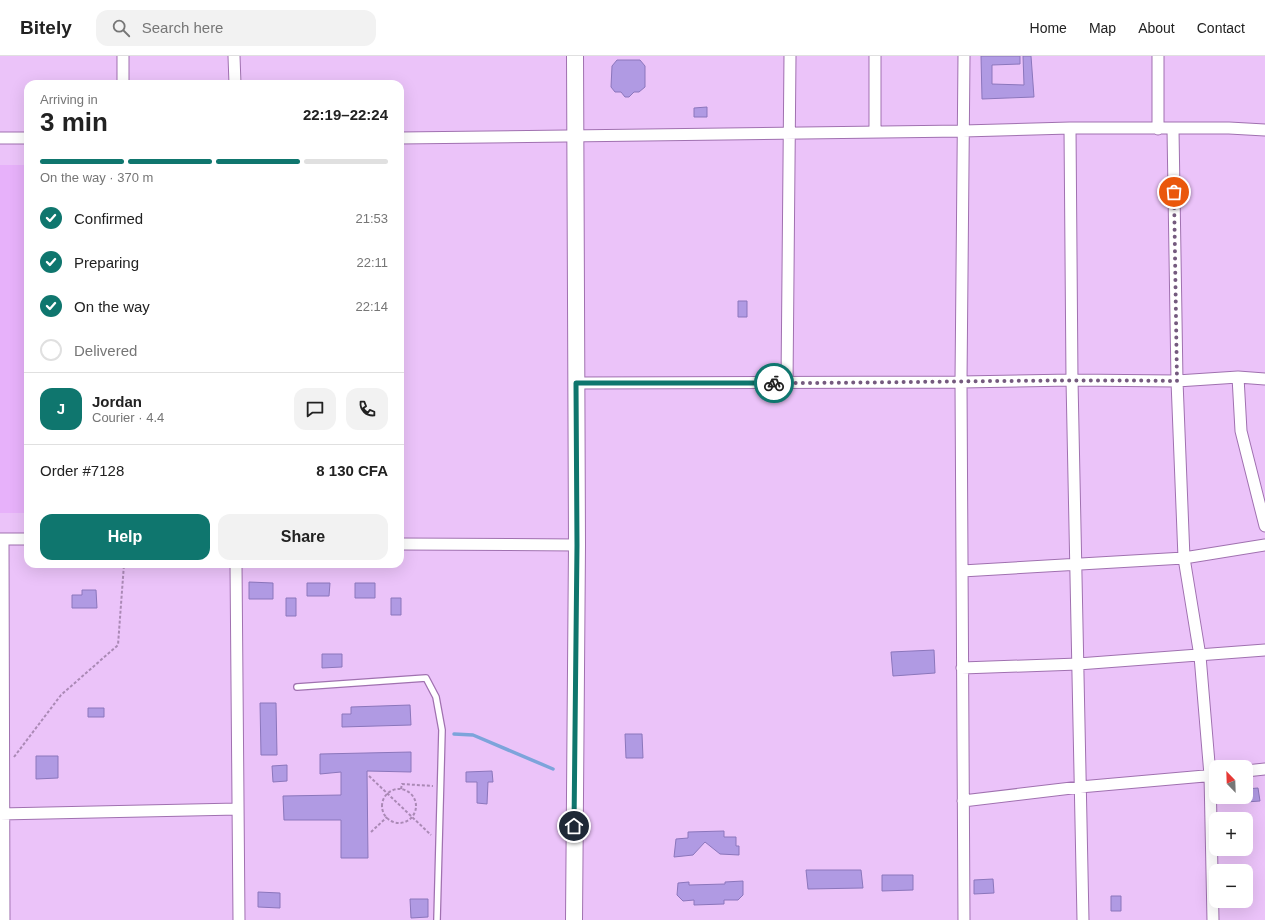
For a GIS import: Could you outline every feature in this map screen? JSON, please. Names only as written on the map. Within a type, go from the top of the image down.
[{"type":"street","points":[[123,56],[123,80]]},
{"type":"street","points":[[234,56],[234,80]]},
{"type":"street","points":[[574,56],[577,545],[574,920]]},
{"type":"street","points":[[787,383],[790,56]]},
{"type":"street","points":[[875,56],[875,132]]},
{"type":"street","points":[[964,56],[960,382],[964,920]]},
{"type":"street","points":[[1158,56],[1158,129]]},
{"type":"street","points":[[404,138],[963,131],[1070,128],[1229,128],[1265,130]]},
{"type":"street","points":[[1070,128],[1072,380],[1083,920]]},
{"type":"street","points":[[1174,129],[1177,381],[1184,558],[1200,656],[1211,760]]},
{"type":"street","points":[[0,138],[24,138]]},
{"type":"street","points":[[576,383],[960,382],[1072,380],[1177,381],[1238,377],[1265,379]]},
{"type":"street","points":[[1238,377],[1241,431],[1265,526]]},
{"type":"street","points":[[4,920],[2,814],[4,772],[2,539],[24,539]]},
{"type":"street","points":[[404,544],[577,545]]},
{"type":"street","points":[[962,570],[1184,558],[1265,545]]},
{"type":"street","points":[[236,568],[238,920]]},
{"type":"street","points":[[962,668],[1078,664],[1265,650]]},
{"type":"street","points":[[1253,770],[1265,769]]},
{"type":"street","points":[[963,801],[1080,787],[1209,775]]},
{"type":"street","points":[[1213,804],[1213,920]]},
{"type":"street","points":[[2,814],[238,809]]},
{"type":"lane","points":[[297,687],[426,678],[436,697],[442,730],[437,920]]},
{"type":"path","points":[[4,772],[61,695],[118,645],[124,568]]},
{"type":"path","points":[[369,776],[439,843]]},
{"type":"path","points":[[401,789],[402,784],[440,787]]},
{"type":"path","points":[[397,788],[407,790],[414,798],[416,808],[412,817],[402,823],[391,821],[383,813],[382,802],[387,793],[397,788]]},
{"type":"path","points":[[371,832],[387,817]]},
{"type":"shaded area","points":[[0,165],[24,165],[24,513],[0,513]]},
{"type":"building","points":[[981,56],[1020,56],[1020,64],[992,65],[992,84],[1024,85],[1023,56],[1031,56],[1034,97],[982,99]]},
{"type":"building","points":[[617,60],[640,60],[645,66],[645,87],[639,92],[634,92],[629,97],[625,97],[621,92],[615,92],[611,87],[612,66]]},
{"type":"building","points":[[707,107],[707,117],[694,117],[694,108]]},
{"type":"building","points":[[738,301],[747,301],[747,317],[738,317]]},
{"type":"building","points":[[249,582],[273,583],[273,599],[249,599]]},
{"type":"building","points":[[307,583],[330,583],[329,596],[307,596]]},
{"type":"building","points":[[355,583],[375,583],[375,598],[355,598]]},
{"type":"building","points":[[82,590],[96,590],[97,608],[72,608],[72,595],[82,595]]},
{"type":"building","points":[[286,598],[296,598],[296,616],[286,616]]},
{"type":"building","points":[[391,598],[401,598],[401,615],[391,615]]},
{"type":"building","points":[[934,650],[935,673],[893,676],[891,652]]},
{"type":"building","points":[[322,654],[342,654],[342,667],[322,668]]},
{"type":"building","points":[[260,703],[276,703],[277,755],[261,755]]},
{"type":"building","points":[[410,705],[411,725],[342,727],[342,714],[351,714],[351,707]]},
{"type":"building","points":[[88,708],[104,708],[104,717],[88,717]]},
{"type":"building","points":[[625,734],[642,734],[643,758],[626,758]]},
{"type":"building","points":[[411,752],[411,772],[367,771],[368,858],[341,858],[341,820],[284,820],[283,796],[341,795],[341,772],[320,774],[320,754]]},
{"type":"building","points":[[36,756],[58,756],[58,778],[36,779]]},
{"type":"building","points":[[287,765],[287,781],[273,782],[272,766]]},
{"type":"building","points":[[492,771],[493,782],[488,782],[487,804],[477,803],[477,782],[466,782],[466,772]]},
{"type":"building","points":[[1253,788],[1258,788],[1260,801],[1253,802]]},
{"type":"building","points":[[724,831],[724,837],[736,837],[736,846],[739,846],[739,855],[720,854],[705,842],[693,855],[674,857],[676,839],[688,838],[688,832]]},
{"type":"building","points":[[806,870],[861,870],[863,888],[808,889]]},
{"type":"building","points":[[882,875],[913,875],[913,890],[882,891]]},
{"type":"building","points":[[993,879],[994,893],[974,894],[974,880]]},
{"type":"building","points":[[743,881],[743,895],[738,900],[724,900],[724,904],[694,905],[694,900],[683,901],[677,895],[678,883],[689,882],[689,885],[725,884],[725,882]]},
{"type":"building","points":[[258,892],[280,893],[280,908],[258,907]]},
{"type":"building","points":[[1111,896],[1121,896],[1121,911],[1111,911]]},
{"type":"building","points":[[410,899],[428,899],[428,917],[411,918]]},
{"type":"waterway","points":[[454,734],[473,735],[553,769]]},
{"type":"way so far","points":[[774,383],[1072,380],[1177,381],[1174,192]]},
{"type":"route","points":[[574,826],[577,545],[576,383],[774,383]]}]
